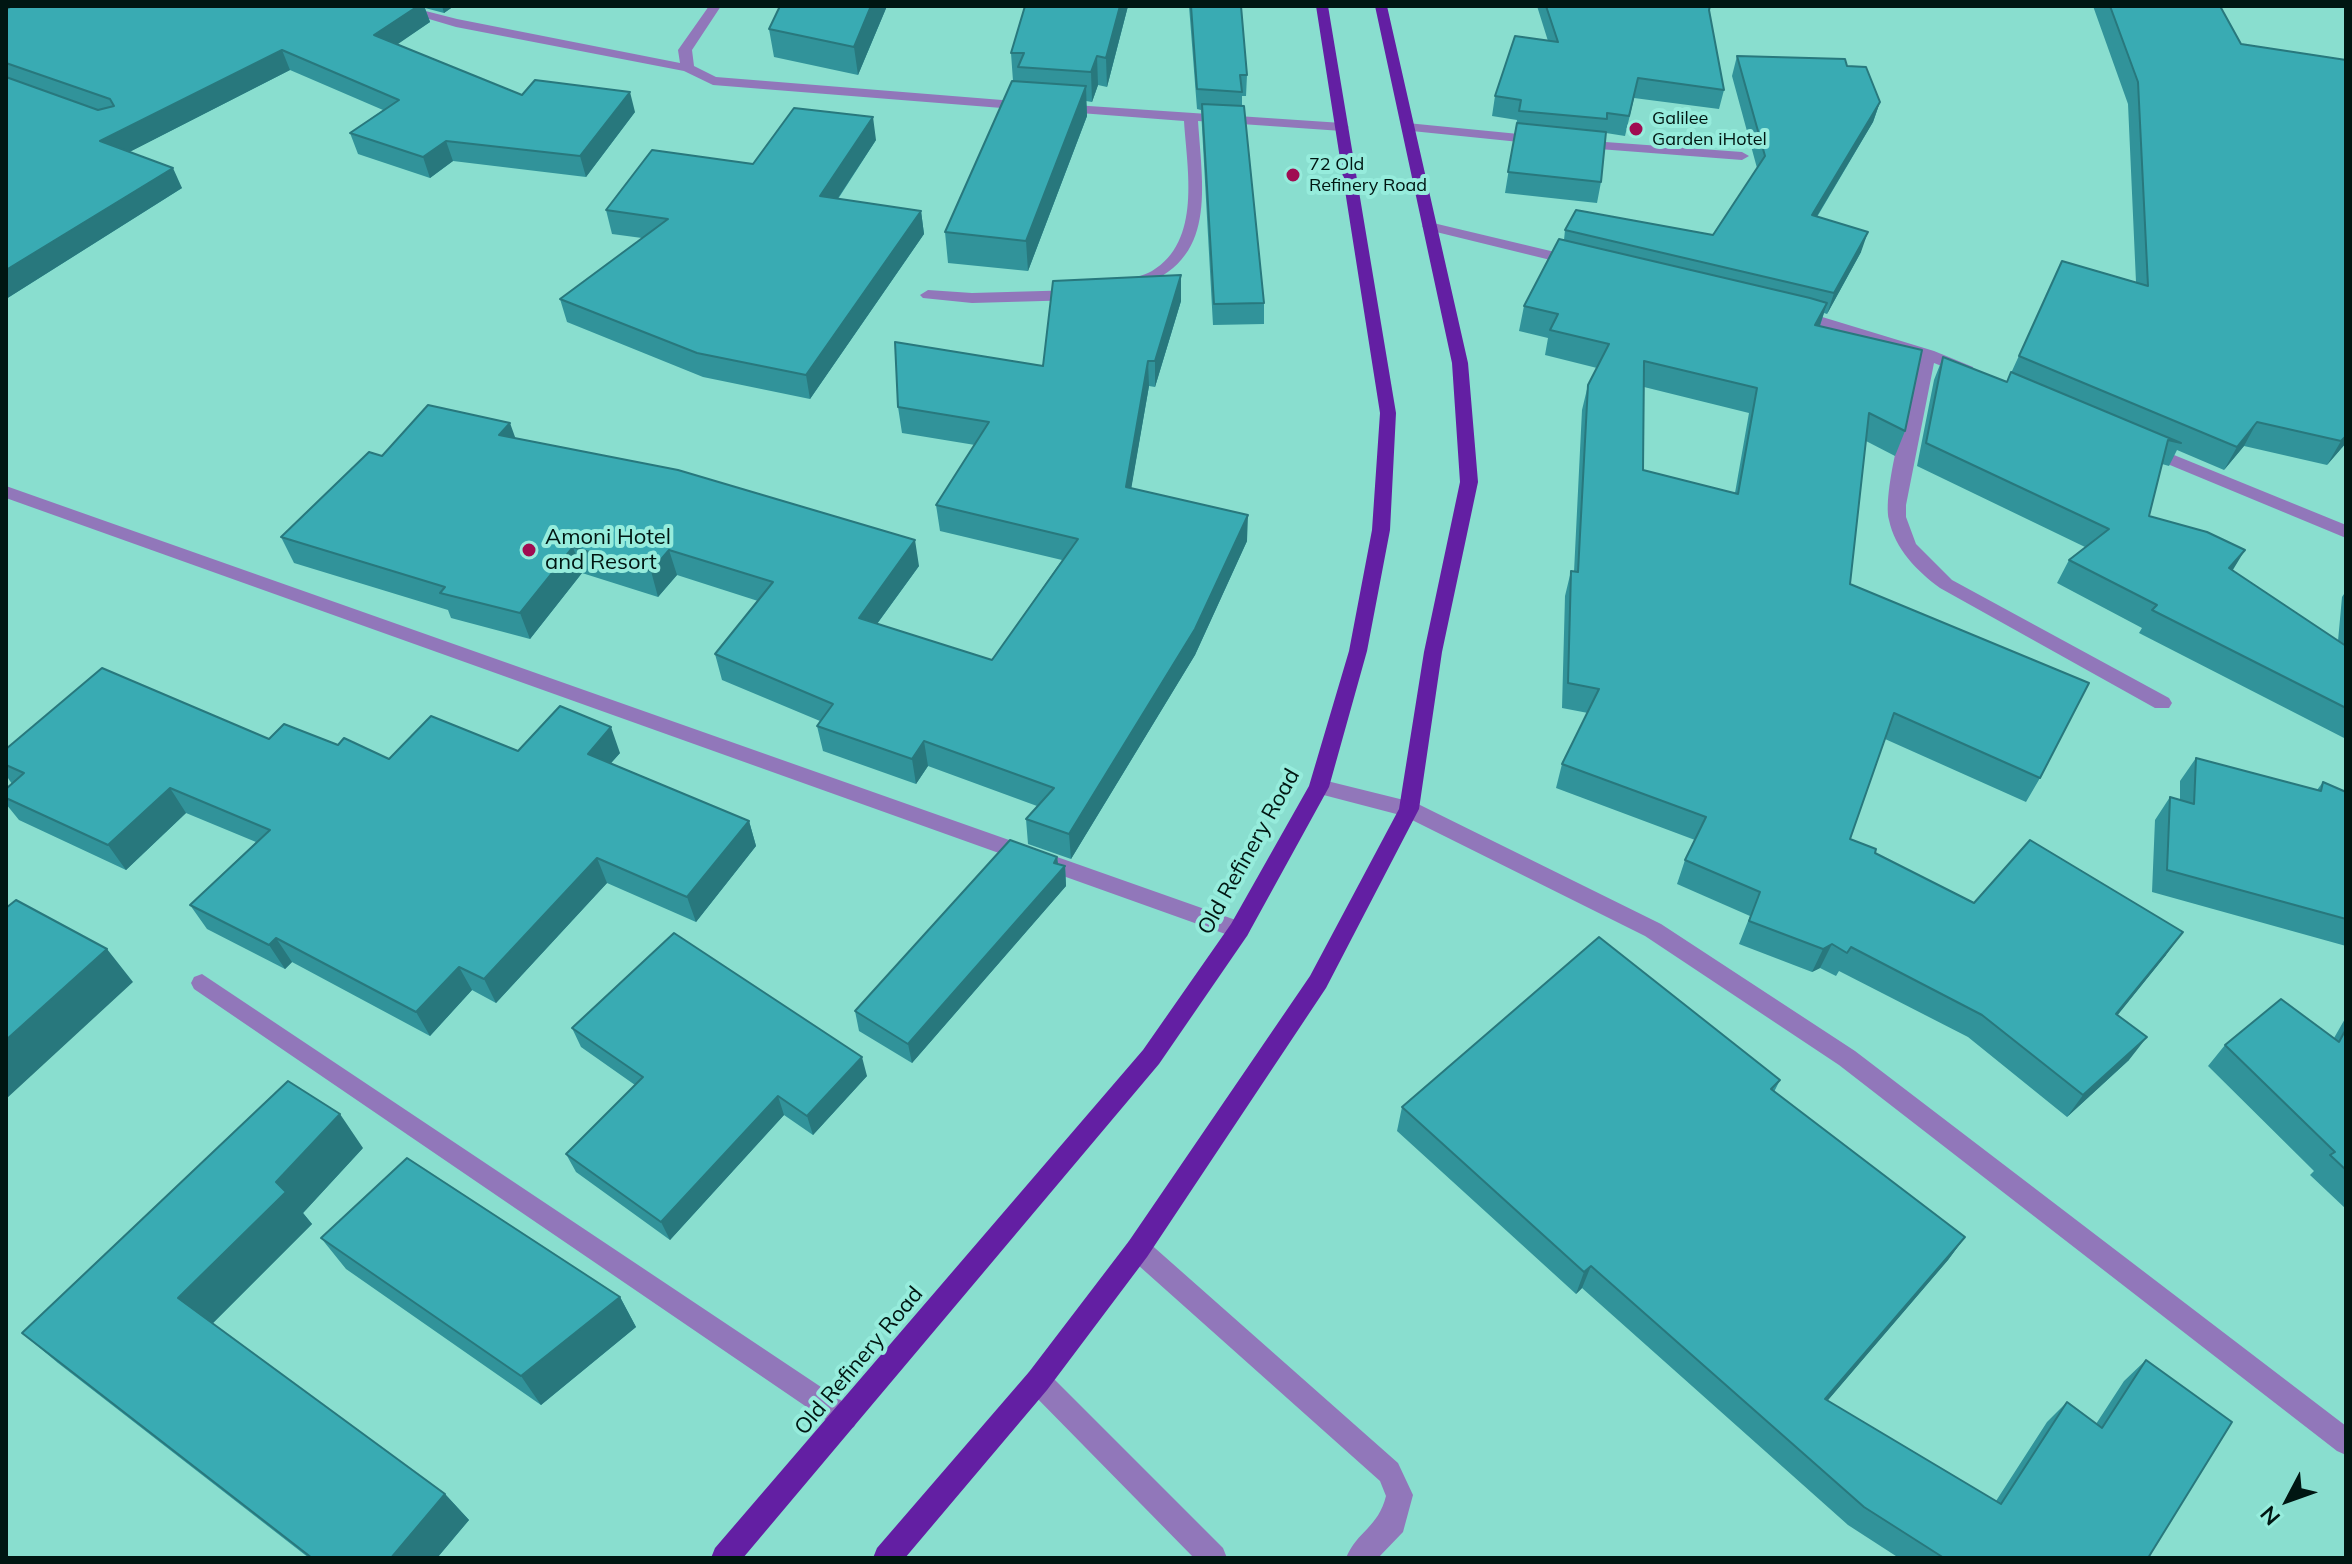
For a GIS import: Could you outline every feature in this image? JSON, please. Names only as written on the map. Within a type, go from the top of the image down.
[{"type":"main road","name":"Old Refinery Road","points":[[725,1558],[1151,1057],[1239,930],[1319,787],[1364,621],[1381,530],[1388,413],[1322,6]]},
{"type":"main road","points":[[887,1558],[1038,1381],[1138,1249],[1318,982],[1409,809],[1433,652],[1469,482],[1460,363],[1381,6]]},
{"type":"street","points":[[391,6],[456,23],[688,68],[713,81],[744,86],[1342,127]]},
{"type":"street","points":[[688,68],[685,50],[715,6]]},
{"type":"street","points":[[1117,288],[1146,281],[1178,261],[1194,231],[1191,117]]},
{"type":"street","points":[[1407,127],[1681,154],[1742,156]]},
{"type":"street","points":[[1429,226],[1596,266]]},
{"type":"street","points":[[928,295],[987,298],[1088,294]]},
{"type":"street","points":[[1777,309],[1928,354],[1984,378]]},
{"type":"street","points":[[1928,354],[1896,513],[1905,542],[1922,567],[1946,584],[2162,703]]},
{"type":"street","points":[[2130,442],[2346,532]]},
{"type":"street","points":[[9,496],[1239,930]]},
{"type":"street","points":[[1319,787],[1409,809],[1653,930],[1847,1058],[2346,1442]]},
{"type":"street","points":[[202,983],[845,1418]]},
{"type":"street","points":[[1138,1249],[1389,1472],[1400,1495],[1393,1522],[1360,1558]]},
{"type":"street","points":[[1038,1381],[1213,1558]]},
{"type":"building","points":[[12,6],[418,6],[374,35],[522,95],[535,80],[630,92],[580,156],[446,141],[423,157],[350,133],[399,100],[282,50],[100,141],[173,168],[6,270],[6,77],[98,110],[114,106],[110,99],[6,63],[6,9]]},
{"type":"building","points":[[780,6],[871,6],[854,47],[769,29]]},
{"type":"building","points":[[1025,6],[1120,6],[1106,58],[1097,56],[1091,72],[1018,67],[1024,53],[1011,53]]},
{"type":"building","points":[[1191,6],[1241,6],[1247,75],[1240,75],[1242,92],[1197,89]]},
{"type":"building","points":[[1546,6],[1710,6],[1724,90],[1638,78],[1629,116],[1607,113],[1607,119],[1519,111],[1521,100],[1495,96],[1515,36],[1558,42]]},
{"type":"building","points":[[2110,6],[2220,6],[2241,44],[2346,60],[2346,436],[2341,441],[2257,422],[2237,447],[2019,356],[2062,261],[2148,286],[2138,82]]},
{"type":"building","points":[[1737,56],[1845,59],[1847,66],[1866,67],[1880,102],[1812,215],[1868,232],[1834,293],[1565,230],[1576,210],[1713,235],[1765,156]]},
{"type":"building","points":[[1012,81],[1086,86],[1026,241],[945,232]]},
{"type":"building","points":[[1202,104],[1244,106],[1264,303],[1214,304]]},
{"type":"building","points":[[794,108],[873,117],[820,196],[921,211],[806,375],[697,353],[560,299],[668,219],[606,210],[652,150],[753,164]]},
{"type":"building","points":[[1517,123],[1606,132],[1601,182],[1508,172]]},
{"type":"building","points":[[1559,239],[1827,303],[1815,325],[1922,350],[1905,431],[1869,413],[1850,584],[2089,683],[2040,778],[1894,713],[1850,839],[1876,849],[1875,853],[1974,903],[2030,840],[2183,932],[2116,1014],[2147,1037],[2083,1095],[1982,1015],[1851,947],[1847,953],[1832,944],[1823,949],[1749,921],[1760,892],[1685,860],[1706,817],[1562,764],[1599,689],[1568,683],[1571,571],[1578,572],[1588,385],[1609,344],[1550,330],[1558,314],[1524,306]],"holes":[[[1644,361],[1757,388],[1738,494],[1643,470]]]},
{"type":"building","points":[[1181,275],[1155,361],[1148,361],[1126,487],[1248,515],[1195,629],[1069,834],[1026,819],[1054,788],[924,741],[912,759],[817,726],[833,704],[715,654],[773,582],[669,550],[651,571],[573,547],[520,613],[440,593],[445,587],[281,537],[369,452],[382,456],[428,405],[510,423],[499,435],[678,470],[915,540],[859,618],[992,660],[1078,539],[936,505],[989,422],[898,407],[895,342],[1043,366],[1053,281]]},
{"type":"building","points":[[1943,357],[2007,382],[2011,372],[2181,443],[2168,440],[2149,516],[2207,532],[2245,550],[2229,568],[2346,646],[2346,708],[2152,610],[2157,605],[2069,560],[2109,529],[1926,443]]},
{"type":"building","points":[[102,668],[269,739],[284,724],[338,745],[344,738],[389,759],[431,716],[518,751],[560,706],[611,727],[588,754],[749,821],[687,897],[597,858],[484,979],[459,967],[416,1012],[276,938],[269,945],[190,905],[270,830],[170,788],[108,845],[6,798],[6,789],[24,773],[6,765],[6,749]]},
{"type":"building","points":[[2196,758],[2321,791],[2323,782],[2346,792],[2346,919],[2167,870],[2170,797],[2194,804]]},
{"type":"building","points":[[1010,840],[1057,857],[1054,863],[1065,866],[908,1044],[855,1011]]},
{"type":"building","points":[[16,900],[107,949],[6,1040],[6,908]]},
{"type":"building","points":[[674,933],[862,1057],[807,1116],[778,1096],[661,1222],[566,1154],[643,1077],[572,1028]]},
{"type":"building","points":[[1599,937],[1780,1080],[1771,1089],[1965,1237],[1825,1399],[2001,1504],[2067,1402],[2102,1428],[2146,1360],[2232,1422],[2148,1558],[1944,1558],[1864,1507],[1591,1266],[1584,1272],[1402,1107]]},
{"type":"building","points":[[2281,999],[2339,1042],[2346,1029],[2346,1170],[2330,1155],[2335,1152],[2225,1045]]},
{"type":"building","points":[[288,1081],[340,1114],[276,1182],[286,1192],[178,1298],[445,1494],[391,1558],[312,1558],[22,1333]]},
{"type":"building","points":[[407,1158],[620,1297],[521,1376],[321,1238]]},
{"type":"place","name":"Galilee Garden iHotel","points":[[1636,129]]},
{"type":"place","name":"72 Old Refinery Road","points":[[1293,175]]},
{"type":"place","name":"Amoni Hotel and Resort","points":[[529,550]]}]
